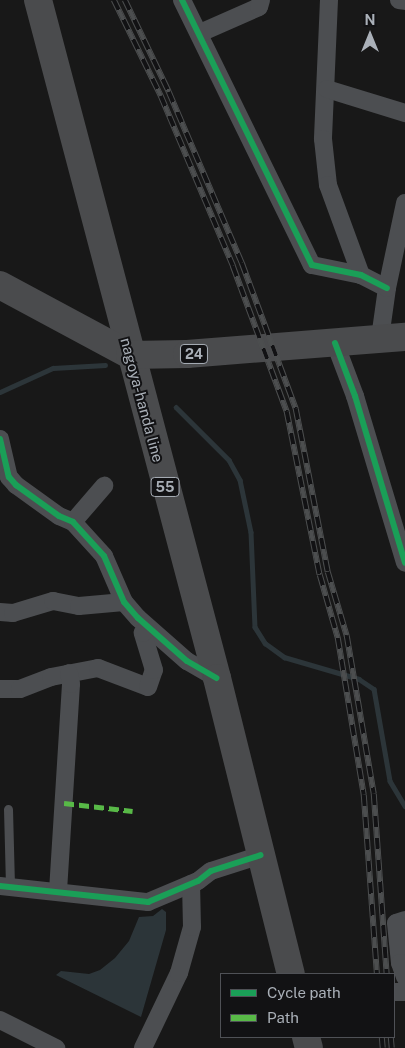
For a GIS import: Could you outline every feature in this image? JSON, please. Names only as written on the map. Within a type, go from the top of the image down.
[{"type":"main road","name":"nagoya-handa line","points":[[38,0],[96,214],[130,355],[217,678],[291,973]]},
{"type":"main road","points":[[0,285],[130,355]]},
{"type":"main road","name":"24","points":[[130,355],[393,338]]},
{"type":"street","points":[[182,0],[200,33],[312,265],[361,275],[387,288]]},
{"type":"street","points":[[200,33],[259,7],[262,0]]},
{"type":"street","points":[[329,0],[327,89],[323,139],[328,185],[361,275]]},
{"type":"street","points":[[398,0],[405,1]]},
{"type":"street","points":[[327,89],[405,113]]},
{"type":"street","points":[[393,338],[387,288],[405,203]]},
{"type":"street","points":[[335,343],[401,531],[405,563]]},
{"type":"street","points":[[0,439],[9,476],[16,485],[59,516],[73,522],[104,556],[124,602],[148,628],[188,661],[217,678]]},
{"type":"street","points":[[73,522],[104,486]]},
{"type":"street","points":[[0,612],[13,613],[53,601],[92,606],[124,602]]},
{"type":"street","points":[[0,689],[20,690],[69,673],[98,668],[148,687],[154,670],[143,633],[148,628]]},
{"type":"street","points":[[58,891],[71,684],[69,673]]},
{"type":"street","points":[[5,887],[58,891],[148,902],[191,884],[211,871],[261,855]]},
{"type":"street","points":[[143,1048],[179,973],[192,926],[191,884]]},
{"type":"street","points":[[405,920],[396,924],[400,963],[405,977]]},
{"type":"street","points":[[0,1020],[56,1048]]},
{"type":"lane","points":[[5,887],[8,808]]},
{"type":"shaded area","points":[[162,909],[166,912],[166,930],[141,1017],[56,975],[61,971],[89,974],[100,970],[115,958],[129,941],[139,917],[153,916]]},
{"type":"waterway","points":[[0,392],[53,368],[105,365]]},
{"type":"waterway","points":[[176,407],[229,460],[240,480],[251,532],[255,627],[265,643],[284,657],[359,679],[374,689],[390,781],[405,806]]},
{"type":"railway","points":[[114,0],[161,96],[233,266],[287,412],[320,575],[338,638],[364,795],[377,973]]},
{"type":"railway","points":[[125,0],[169,92],[242,263],[296,409],[328,572],[347,636],[374,794],[387,973]]},
{"type":"railway","points":[[382,1038],[383,1048]]},
{"type":"railway","points":[[391,1038],[392,1048]]},
{"type":"marked path","points":[[64,803],[133,811]]},
{"type":"cycle path","points":[[182,0],[312,265],[361,275],[387,288]]},
{"type":"cycle path","points":[[335,343],[355,396],[405,563]]},
{"type":"cycle path","points":[[0,439],[9,477],[16,485],[59,516],[73,522],[104,556],[124,602],[138,618],[187,661],[217,678]]},
{"type":"cycle path","points":[[0,886],[148,902],[198,881],[211,871],[261,855]]}]
